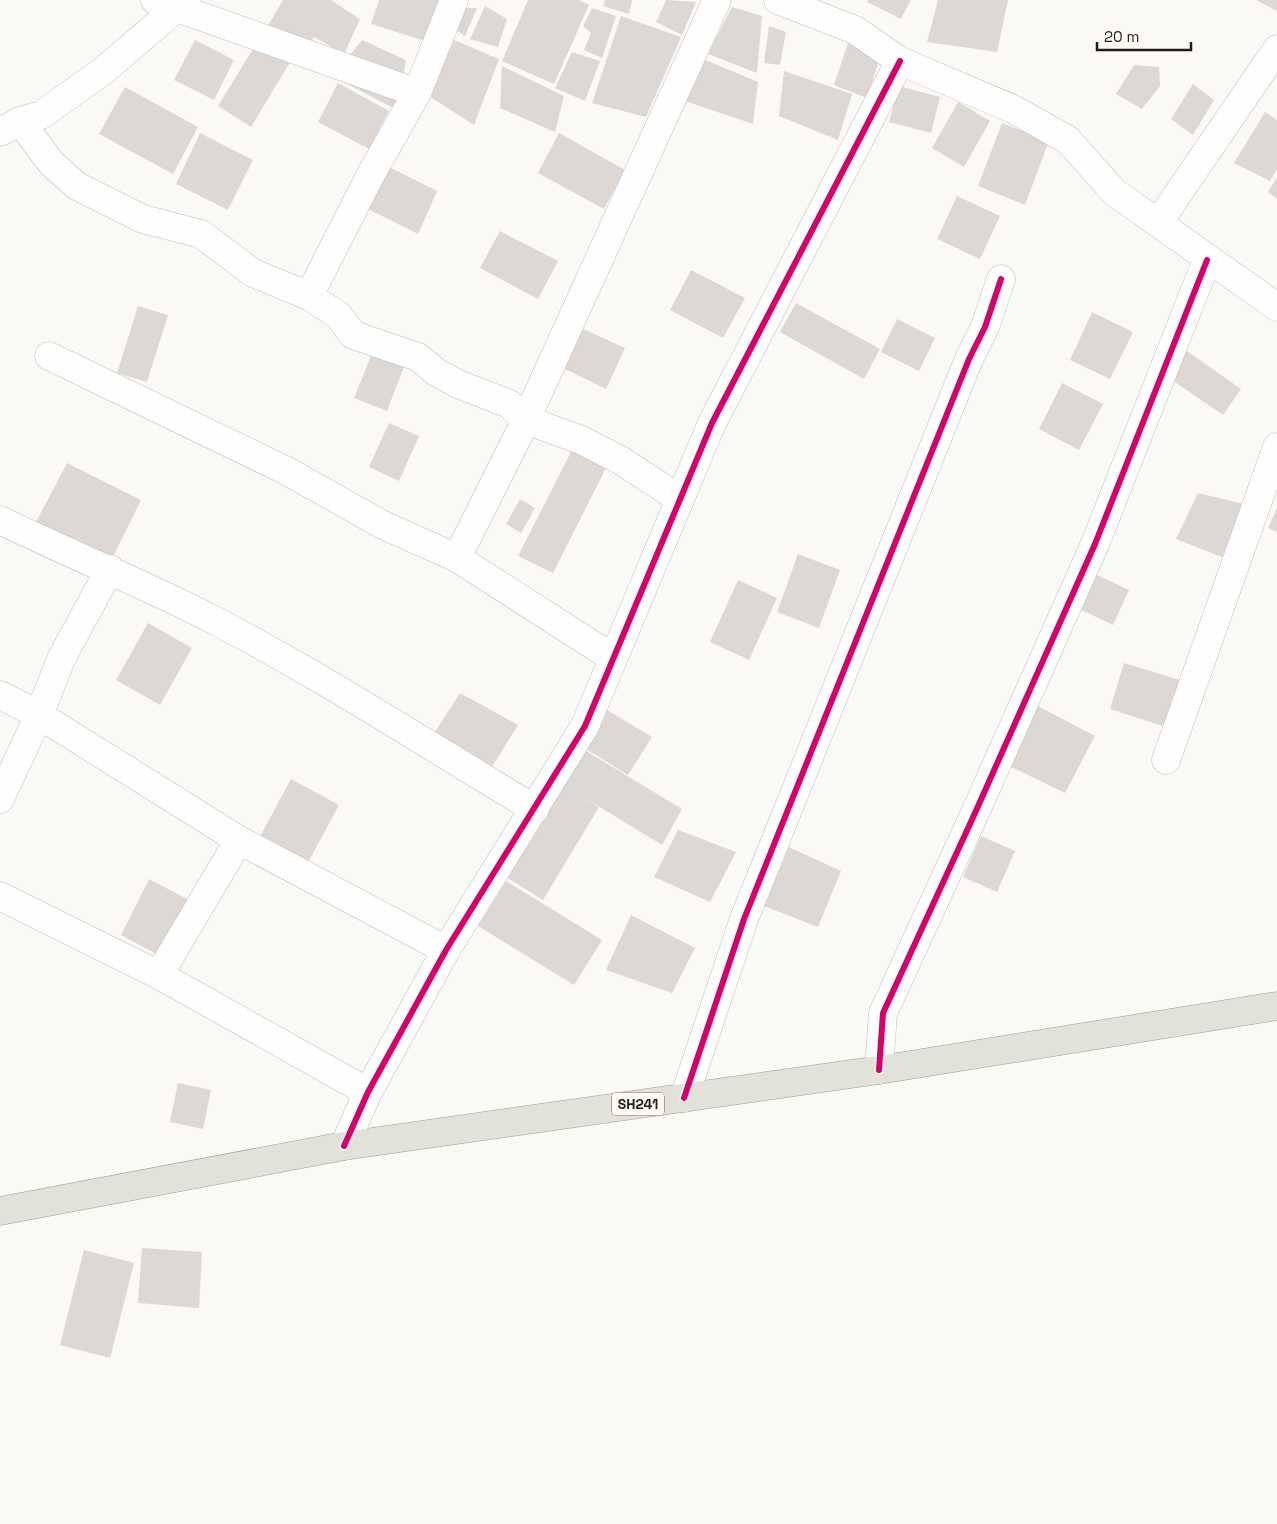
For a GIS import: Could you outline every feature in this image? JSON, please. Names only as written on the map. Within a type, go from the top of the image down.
[{"type":"main road","name":"SH241","points":[[0,1211],[344,1146],[879,1070],[1277,1006]]},
{"type":"street","points":[[309,296],[370,174],[417,93],[454,0]]},
{"type":"street","points":[[457,558],[526,420],[717,0]]},
{"type":"street","points":[[778,0],[855,30],[900,61],[1013,109],[1068,140],[1114,192],[1207,260],[1277,307]]},
{"type":"street","points":[[417,93],[172,3],[103,71],[41,115],[10,127],[77,186],[143,219],[201,234],[253,273],[309,296],[339,316],[353,335],[418,357],[436,372],[458,384],[509,404],[526,420],[582,440],[620,460],[680,499]]},
{"type":"street","points":[[1158,223],[1277,50]]},
{"type":"street","points":[[344,1146],[368,1092],[446,950],[585,726],[712,423],[900,61]]},
{"type":"street","points":[[879,1070],[883,1013],[975,814],[1095,544],[1207,260]]},
{"type":"street","points":[[684,1098],[744,919],[965,368],[985,327],[1001,279]]},
{"type":"street","points":[[49,356],[286,471],[383,525],[457,558],[613,658]]},
{"type":"street","points":[[1166,760],[1277,448]]},
{"type":"street","points":[[0,520],[58,549],[110,569],[216,621],[315,676],[535,809]]},
{"type":"street","points":[[0,799],[39,715],[62,657],[110,569]]},
{"type":"street","points":[[0,695],[39,715],[238,840],[446,950]]},
{"type":"street","points":[[159,975],[238,840]]},
{"type":"street","points":[[0,896],[159,975],[368,1092]]},
{"type":"building","points":[[283,0],[331,0],[360,19],[344,54],[314,37],[305,51],[263,34]]},
{"type":"building","points":[[379,0],[441,0],[428,42],[371,24]]},
{"type":"building","points":[[528,0],[579,0],[589,5],[554,84],[502,61]]},
{"type":"building","points":[[605,0],[632,0],[629,14],[603,6]]},
{"type":"building","points":[[666,0],[696,2],[682,35],[656,22]]},
{"type":"building","points":[[868,0],[911,0],[901,19],[867,2]]},
{"type":"building","points":[[938,0],[1008,0],[997,52],[927,42]]},
{"type":"building","points":[[1256,0],[1277,0],[1277,11]]},
{"type":"building","points":[[485,6],[507,19],[498,47],[470,39]]},
{"type":"building","points":[[732,7],[762,16],[757,73],[708,54]]},
{"type":"building","points":[[464,8],[477,8],[465,36],[453,28]]},
{"type":"building","points":[[592,8],[616,16],[602,58],[584,50],[591,33],[583,26]]},
{"type":"building","points":[[621,16],[681,37],[646,117],[592,103]]},
{"type":"building","points":[[769,26],[786,32],[780,65],[764,63]]},
{"type":"building","points":[[259,39],[292,59],[251,127],[218,106]]},
{"type":"building","points":[[195,40],[234,60],[214,100],[174,80]]},
{"type":"building","points":[[362,40],[406,60],[402,83],[344,63]]},
{"type":"building","points":[[454,40],[499,59],[474,125],[429,96]]},
{"type":"building","points":[[848,43],[882,51],[867,98],[834,85]]},
{"type":"building","points":[[572,52],[600,61],[585,101],[555,88]]},
{"type":"building","points":[[703,59],[758,82],[753,124],[685,101]]},
{"type":"building","points":[[1134,65],[1159,67],[1160,86],[1142,109],[1116,94]]},
{"type":"building","points":[[502,66],[564,96],[555,132],[500,108]]},
{"type":"building","points":[[784,71],[852,94],[838,140],[779,116]]},
{"type":"building","points":[[338,79],[401,90],[393,108]]},
{"type":"building","points":[[338,83],[389,111],[369,149],[318,122]]},
{"type":"building","points":[[1193,84],[1214,100],[1193,135],[1171,119]]},
{"type":"building","points":[[899,86],[940,97],[931,133],[889,122]]},
{"type":"building","points":[[125,87],[198,127],[173,174],[99,134]]},
{"type":"building","points":[[958,102],[990,121],[964,167],[932,148]]},
{"type":"building","points":[[1265,112],[1277,120],[1277,169],[1270,181],[1234,163]]},
{"type":"building","points":[[1002,123],[1049,141],[1025,205],[978,186]]},
{"type":"building","points":[[200,133],[253,160],[228,210],[176,184]]},
{"type":"building","points":[[559,133],[625,170],[604,209],[538,173]]},
{"type":"building","points":[[389,167],[437,191],[418,234],[368,209]]},
{"type":"building","points":[[1277,177],[1277,199],[1268,192]]},
{"type":"building","points":[[957,196],[1000,216],[980,259],[937,239]]},
{"type":"building","points":[[500,231],[558,261],[538,299],[480,268]]},
{"type":"building","points":[[691,270],[745,298],[723,338],[670,310]]},
{"type":"building","points":[[796,303],[880,349],[864,379],[780,332]]},
{"type":"building","points":[[138,306],[168,315],[147,382],[117,373]]},
{"type":"building","points":[[1092,312],[1133,332],[1110,379],[1070,360]]},
{"type":"building","points":[[897,319],[935,338],[919,371],[881,352]]},
{"type":"building","points":[[581,328],[625,348],[606,389],[565,369]]},
{"type":"building","points":[[373,351],[405,364],[387,411],[354,398]]},
{"type":"building","points":[[1187,351],[1241,389],[1223,415],[1169,378]]},
{"type":"building","points":[[1062,383],[1103,404],[1079,450],[1039,429]]},
{"type":"building","points":[[389,423],[419,436],[399,481],[369,467]]},
{"type":"building","points":[[572,450],[606,468],[553,573],[518,556]]},
{"type":"building","points":[[67,463],[141,500],[111,561],[36,522]]},
{"type":"building","points":[[1198,493],[1244,504],[1222,557],[1176,539]]},
{"type":"building","points":[[520,499],[535,508],[521,533],[506,524]]},
{"type":"building","points":[[1277,508],[1277,532],[1268,528]]},
{"type":"building","points":[[798,554],[840,570],[819,628],[777,612]]},
{"type":"building","points":[[1089,571],[1129,590],[1113,625],[1073,606]]},
{"type":"building","points":[[738,580],[777,598],[749,660],[710,642]]},
{"type":"building","points":[[148,623],[192,648],[160,705],[116,680]]},
{"type":"building","points":[[1124,663],[1180,680],[1166,727],[1110,709]]},
{"type":"building","points":[[460,693],[518,725],[490,770],[433,735]]},
{"type":"building","points":[[1034,704],[1095,736],[1065,793],[1007,765]]},
{"type":"building","points":[[604,708],[652,737],[628,775],[581,746]]},
{"type":"building","points":[[581,748],[682,809],[662,845],[577,793],[599,807],[543,900],[503,875]]},
{"type":"building","points":[[291,779],[339,805],[304,870],[256,844]]},
{"type":"building","points":[[678,830],[736,852],[710,902],[654,877]]},
{"type":"building","points":[[981,836],[1015,851],[997,892],[963,877]]},
{"type":"building","points":[[789,847],[841,871],[818,927],[764,906]]},
{"type":"building","points":[[149,879],[189,900],[160,956],[121,935]]},
{"type":"building","points":[[506,881],[602,940],[574,985],[478,926]]},
{"type":"building","points":[[631,915],[695,948],[672,993],[606,970]]},
{"type":"building","points":[[178,1083],[211,1090],[203,1129],[170,1122]]},
{"type":"building","points":[[142,1248],[202,1252],[199,1308],[138,1303]]},
{"type":"building","points":[[84,1250],[134,1263],[110,1358],[60,1345]]},
{"type":"cycle path","points":[[344,1146],[368,1092],[446,950],[585,726],[712,423],[900,61]]},
{"type":"cycle path","points":[[879,1070],[883,1013],[1095,544],[1207,260]]},
{"type":"cycle path","points":[[684,1098],[744,919],[969,359],[985,327],[1001,279]]}]
